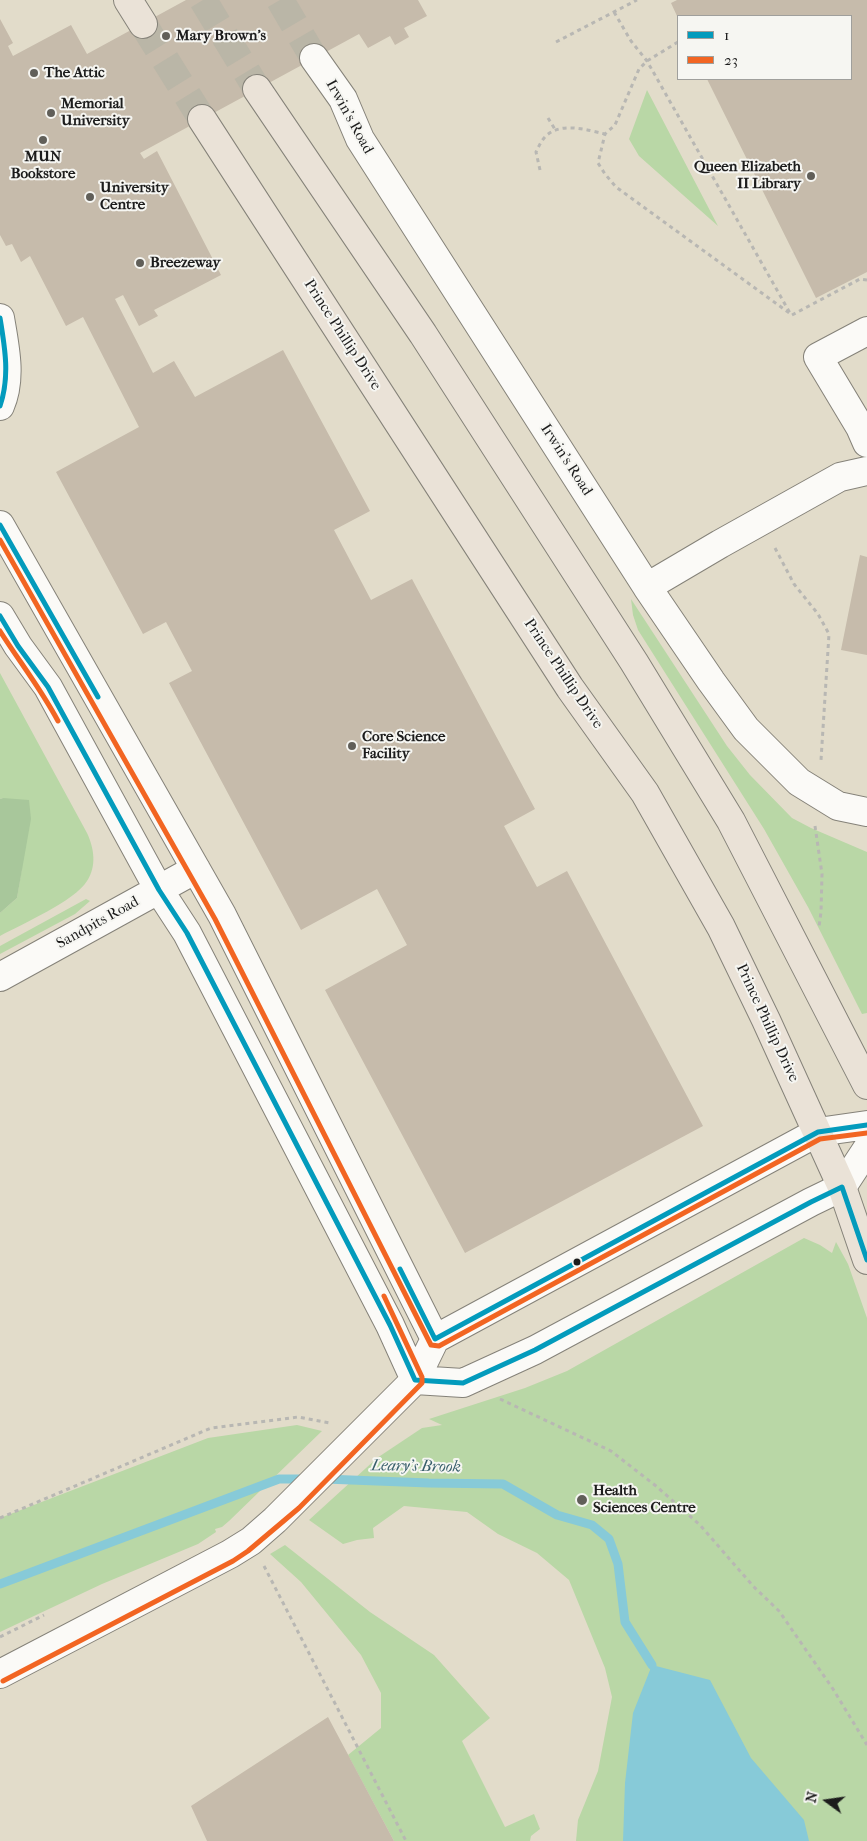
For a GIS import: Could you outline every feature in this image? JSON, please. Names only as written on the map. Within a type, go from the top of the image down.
[{"type":"main road","points":[[128,0],[142,24]]},
{"type":"main road","points":[[257,89],[423,334],[634,662],[721,804],[867,1085]]},
{"type":"main road","name":"Prince Phillip Drive","points":[[202,119],[570,688],[645,793],[721,927],[766,1020],[842,1187],[867,1260]]},
{"type":"street","name":"Irwin's Road","points":[[314,58],[342,99],[360,139],[648,587],[746,729],[799,782],[838,806],[867,812]]},
{"type":"street","points":[[0,318],[6,358],[3,399]]},
{"type":"street","points":[[867,330],[818,357],[867,443]]},
{"type":"street","points":[[648,587],[720,544],[840,477],[867,471]]},
{"type":"street","points":[[0,525],[222,914],[435,1339]]},
{"type":"street","points":[[0,616],[18,646],[48,686],[159,890],[187,933],[390,1325],[415,1380]]},
{"type":"street","name":"Sandpits Road","points":[[0,977],[196,869]]},
{"type":"street","points":[[0,1674],[230,1554],[251,1541],[275,1520],[344,1434],[415,1380],[435,1339],[818,1132],[867,1125]]},
{"type":"street","points":[[415,1380],[463,1383],[535,1350],[842,1187],[867,1149]]},
{"type":"path","points":[[556,42],[637,0]]},
{"type":"path","points":[[614,12],[631,40],[647,61],[792,315]]},
{"type":"path","points":[[677,43],[647,61],[639,69],[615,125],[605,134],[598,163],[616,187],[792,315]]},
{"type":"path","points":[[548,118],[556,131]]},
{"type":"path","points":[[540,170],[536,152],[547,134],[579,127],[605,134]]},
{"type":"path","points":[[792,315],[860,279],[867,280]]},
{"type":"path","points":[[775,546],[794,584],[818,614],[829,634],[821,766]]},
{"type":"path","points":[[814,823],[822,874],[819,929]]},
{"type":"path","points":[[492,1396],[611,1451],[656,1486],[700,1525],[753,1586],[779,1611],[833,1689],[867,1745]]},
{"type":"path","points":[[0,1518],[212,1428],[298,1417],[344,1434]]},
{"type":"path","points":[[251,1541],[406,1841]]},
{"type":"green space","points":[[647,90],[718,226],[639,156],[629,139]]},
{"type":"green space","points":[[631,599],[727,746],[750,775],[792,818],[867,852],[867,1013],[862,1014],[808,907],[764,829],[638,630],[633,615]]},
{"type":"green space","points":[[0,673],[87,833],[91,845],[93,863],[90,875],[81,889],[60,904],[0,936],[0,913],[17,898],[22,868],[3,798],[0,799]]},
{"type":"green space","points":[[0,799],[29,800],[31,819],[17,898],[0,913]]},
{"type":"green space","points":[[86,899],[90,901],[75,914],[0,954],[0,946]]},
{"type":"green space","points":[[804,1238],[832,1253],[836,1242],[848,1264],[867,1318],[867,1841],[576,1841],[578,1820],[598,1771],[612,1697],[605,1668],[569,1580],[537,1553],[498,1534],[467,1512],[404,1506],[373,1528],[374,1538],[343,1544],[309,1520],[377,1458],[422,1428],[442,1425],[429,1419],[525,1388],[567,1371]]},
{"type":"green space","points":[[297,1425],[322,1431],[229,1521],[222,1527],[215,1529],[216,1532],[198,1544],[102,1584],[0,1632],[0,1518],[208,1438]]},
{"type":"green space","points":[[285,1545],[370,1612],[434,1655],[490,1718],[462,1741],[505,1827],[534,1814],[540,1829],[531,1836],[530,1841],[394,1841],[348,1755],[381,1728],[381,1693],[361,1655],[301,1582],[270,1554]]},
{"type":"water","points":[[652,1665],[710,1680],[751,1758],[804,1820],[809,1841],[623,1841],[625,1783],[633,1713]]},
{"type":"building","name":"Core Science Facility","points":[[186,0],[418,0],[427,16],[404,28],[409,37],[395,45],[390,36],[368,48],[359,34],[140,153],[144,159],[157,151],[221,275],[154,310],[158,316],[139,326],[123,295],[115,299],[153,373],[174,361],[195,397],[283,350],[370,511],[334,530],[371,600],[412,579],[535,809],[504,826],[537,887],[567,871],[703,1126],[465,1253],[325,990],[407,945],[377,889],[301,930],[169,683],[192,671],[166,622],[143,634],[56,472],[139,427],[83,317],[66,326],[30,256],[21,262],[12,244],[6,246],[0,235],[0,19],[13,43],[8,46],[13,56],[71,25],[87,54]]},
{"type":"building","name":"Queen Elizabeth II Library","points":[[677,0],[867,0],[867,272],[816,298],[707,80],[852,80],[852,15],[677,16],[671,3]]},
{"type":"building","points":[[860,555],[867,557],[867,655],[841,650]]},
{"type":"building","points":[[328,1717],[394,1841],[207,1841],[191,1806]]},
{"type":"waterway","name":"Leary's Brook","points":[[0,1584],[279,1479],[307,1479]]},
{"type":"waterway","name":"Leary's Brook","points":[[325,1479],[503,1484],[557,1515],[592,1525],[609,1539],[618,1564],[625,1622],[652,1665]]},
{"type":"tunnel","points":[[203,0],[257,89]]},
{"type":"tunnel","points":[[280,0],[314,58]]},
{"type":"tunnel","points":[[143,24],[202,119]]},
{"type":"transit line","name":"1","points":[[0,318],[6,373],[0,406]]},
{"type":"transit line","name":"1","points":[[0,525],[98,697]]},
{"type":"transit line","name":"23","points":[[0,540],[215,919],[431,1345],[439,1346],[820,1139],[867,1133]]},
{"type":"transit line","name":"1","points":[[0,616],[18,646],[48,687],[159,890],[187,933],[390,1325],[415,1380],[463,1383],[535,1350],[842,1187],[867,1260]]},
{"type":"transit line","name":"23","points":[[0,631],[58,721]]},
{"type":"transit line","name":"1","points":[[400,1269],[435,1339],[818,1132],[867,1125]]},
{"type":"transit line","name":"23","points":[[3,1681],[233,1561],[248,1551],[299,1508],[422,1383],[422,1377],[384,1296]]},
{"type":"place","name":"Mary Brown's","points":[[166,36]]},
{"type":"place","name":"The Attic","points":[[34,73]]},
{"type":"place","name":"Memorial University","points":[[51,113]]},
{"type":"place","name":"MUN Bookstore","points":[[43,140]]},
{"type":"place","name":"Queen Elizabeth II Library","points":[[811,176]]},
{"type":"place","name":"University Centre","points":[[90,197]]},
{"type":"place","name":"Breezeway","points":[[140,263]]},
{"type":"place","name":"Core Science Facility","points":[[352,746]]},
{"type":"place","name":"Health Sciences Centre","points":[[582,1500]]}]
